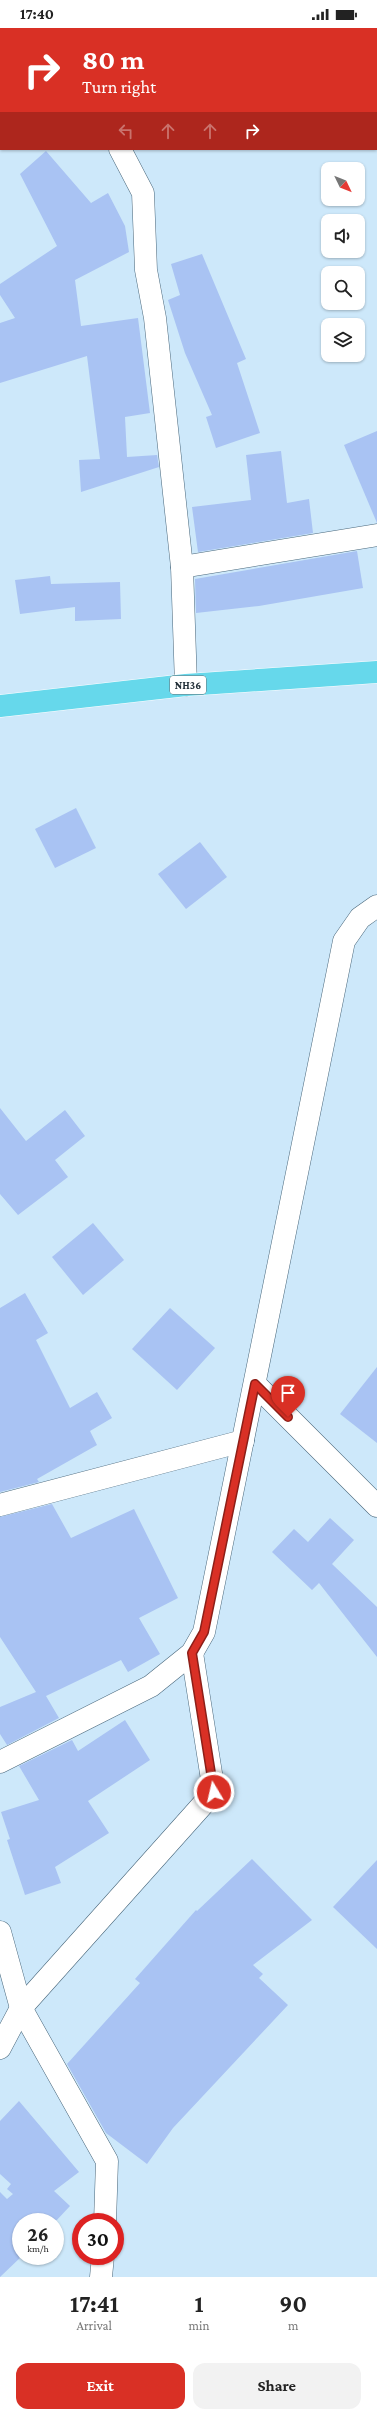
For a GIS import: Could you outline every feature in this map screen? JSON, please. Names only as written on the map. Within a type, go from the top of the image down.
[{"type":"highway","name":"NH36","points":[[0,706],[186,685],[377,672]]},
{"type":"street","points":[[121,150],[143,194],[146,270],[156,318],[182,567],[186,685]]},
{"type":"street","points":[[182,567],[377,535]]},
{"type":"street","points":[[0,1762],[151,1686],[192,1653],[204,1632],[344,941],[360,918],[377,906]]},
{"type":"street","points":[[255,1384],[377,1506]]},
{"type":"street","points":[[0,1505],[243,1441]]},
{"type":"street","points":[[0,2048],[21,2008],[214,1792],[192,1653]]},
{"type":"street","points":[[0,1932],[21,2008],[107,2161],[105,2213]]},
{"type":"street","points":[[101,2277],[102,2265]]},
{"type":"building","points":[[46,151],[91,203],[108,193],[125,226],[129,252],[75,280],[81,326],[138,318],[150,413],[125,417],[127,457],[157,455],[159,467],[81,492],[79,460],[100,459],[87,356],[0,383],[0,323],[15,318],[0,295],[0,284],[57,246],[20,174]]},
{"type":"building","points":[[202,254],[246,359],[237,363],[260,433],[216,448],[206,417],[212,415],[185,353],[168,300],[180,295],[171,264]]},
{"type":"building","points":[[377,431],[377,523],[344,445]]},
{"type":"building","points":[[281,451],[287,503],[309,499],[313,533],[198,552],[192,507],[251,500],[246,455]]},
{"type":"building","points":[[357,551],[363,588],[259,606],[196,613],[195,579]]},
{"type":"building","points":[[50,576],[51,584],[120,582],[121,619],[75,621],[75,607],[20,614],[15,580]]},
{"type":"building","points":[[76,808],[96,848],[55,868],[35,829]]},
{"type":"building","points":[[200,842],[227,877],[186,909],[158,874]]},
{"type":"building","points":[[0,1108],[26,1141],[65,1110],[85,1136],[55,1160],[68,1177],[18,1215],[0,1194]]},
{"type":"building","points":[[93,1223],[124,1260],[83,1295],[52,1257]]},
{"type":"building","points":[[25,1293],[48,1333],[36,1340],[70,1408],[97,1392],[112,1418],[90,1431],[97,1445],[37,1479],[39,1482],[0,1492],[0,1308]]},
{"type":"building","points":[[170,1308],[215,1348],[177,1390],[132,1349]]},
{"type":"building","points":[[377,1367],[377,1443],[340,1414]]},
{"type":"building","points":[[52,1504],[71,1538],[134,1509],[178,1598],[139,1618],[160,1654],[128,1672],[121,1660],[46,1696],[59,1718],[7,1745],[0,1734],[0,1707],[36,1692],[0,1637],[0,1517]]},
{"type":"building","points":[[330,1518],[354,1540],[332,1564],[377,1607],[377,1657],[319,1583],[312,1590],[272,1552],[294,1529],[308,1542]]},
{"type":"building","points":[[125,1720],[150,1760],[88,1801],[109,1833],[55,1867],[61,1883],[25,1895],[7,1840],[10,1839],[1,1812],[39,1800],[19,1766],[72,1740],[78,1751]]},
{"type":"building","points":[[252,1859],[312,1920],[253,1965],[263,1974],[259,1978],[288,2005],[173,2128],[147,2164],[106,2133],[67,2064],[140,1983],[135,1979],[196,1910],[197,1911]]},
{"type":"building","points":[[377,1860],[377,1949],[333,1907]]},
{"type":"building","points":[[19,2101],[79,2172],[54,2191],[70,2206],[63,2213],[12,2213],[13,2265],[0,2277],[0,2192],[7,2199],[13,2194],[7,2189],[11,2184],[0,2174],[0,2121]]},
{"type":"route","points":[[214,1792],[192,1653],[204,1632],[255,1384],[288,1417]]}]
